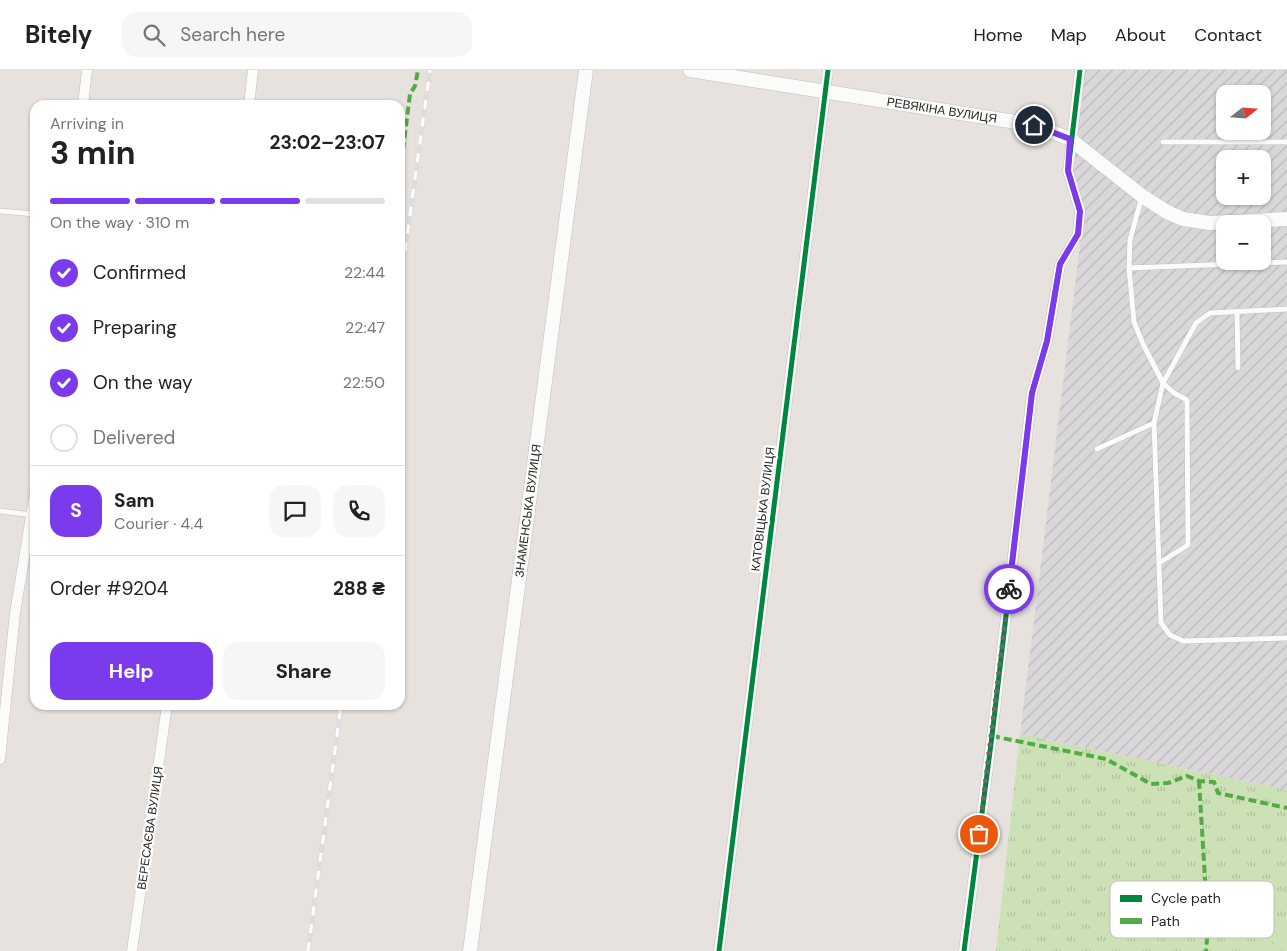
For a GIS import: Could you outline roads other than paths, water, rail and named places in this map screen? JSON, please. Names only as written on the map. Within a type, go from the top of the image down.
[{"type":"main road","name":"ЗНАМЕНСЬКА ВУЛИЦЯ","points":[[470,951],[586,70]]},
{"type":"main road","name":"РЕВЯКІНА ВУЛИЦЯ","points":[[690,70],[1034,125],[1070,139],[1142,196],[1167,212],[1183,219],[1210,223],[1287,219]]},
{"type":"street","points":[[84,100],[87,70]]},
{"type":"street","points":[[250,100],[253,70]]},
{"type":"street","name":"КАТОВІЦЬКА ВУЛИЦЯ","points":[[719,951],[828,70]]},
{"type":"street","points":[[964,951],[992,736],[1032,393],[1047,341],[1060,264],[1078,234],[1080,211],[1068,171],[1070,139],[1080,70]]},
{"type":"street","points":[[0,759],[15,613],[30,536]]},
{"type":"street","name":"ВЕРЕСАЄВА ВУЛИЦЯ","points":[[132,951],[166,710]]},
{"type":"lane","points":[[1163,142],[1287,142]]},
{"type":"lane","points":[[1142,196],[1130,240],[1128,268],[1134,322],[1163,383],[1174,393],[1187,400],[1188,546],[1159,563]]},
{"type":"lane","points":[[0,211],[30,214]]},
{"type":"lane","points":[[1128,268],[1287,262]]},
{"type":"lane","points":[[1287,308],[1210,313],[1196,323],[1163,383],[1154,423],[1161,623],[1170,635],[1183,641],[1287,638]]},
{"type":"lane","points":[[1237,310],[1238,368]]},
{"type":"lane","points":[[1097,449],[1154,423]]},
{"type":"lane","points":[[0,511],[30,515]]},
{"type":"railway","points":[[405,251],[430,70]]},
{"type":"railway","points":[[308,951],[340,710]]}]
